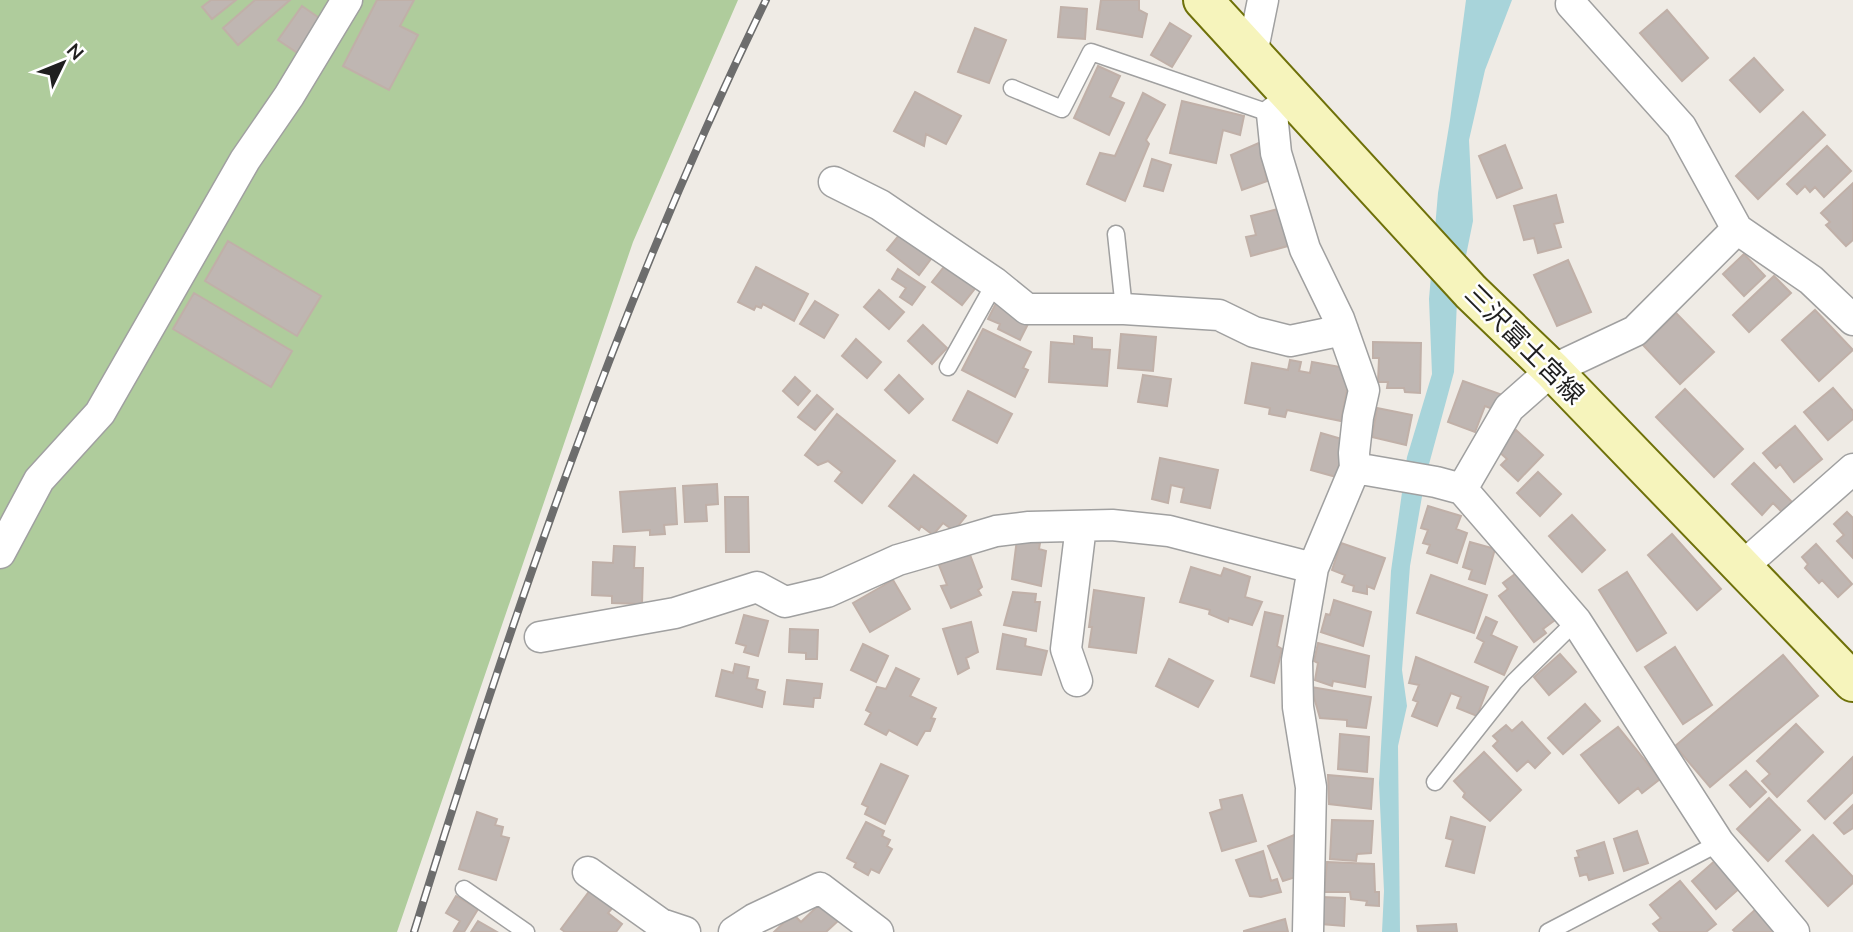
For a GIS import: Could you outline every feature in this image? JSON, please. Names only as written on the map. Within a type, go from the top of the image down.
[{"type":"main road","name":"三沢富士宮線","points":[[1203,0],[1252,54],[1282,106],[1421,238],[1552,370],[1853,682]]},
{"type":"street","points":[[0,553],[39,480],[100,413],[245,160],[289,96],[347,0]]},
{"type":"street","points":[[1252,54],[1263,0]]},
{"type":"street","points":[[1571,4],[1681,127],[1737,229],[1811,280],[1853,320]]},
{"type":"street","points":[[1282,106],[1276,153],[1305,249],[1343,330],[1364,390],[1358,417],[1355,468],[1313,568],[1297,660],[1298,707],[1311,787],[1308,932]]},
{"type":"street","points":[[834,182],[880,205],[995,283],[1027,309],[1124,309],[1219,315],[1254,332],[1290,341],[1343,330]]},
{"type":"street","points":[[1449,486],[1509,408],[1552,370],[1635,331],[1737,229]]},
{"type":"street","points":[[1355,468],[1449,486],[1577,621],[1719,844],[1794,932]]},
{"type":"street","points":[[1742,567],[1853,469]]},
{"type":"street","points":[[540,636],[675,613],[757,587],[785,602],[827,592],[898,560],[996,531],[1112,525],[1169,531],[1313,568]]},
{"type":"street","points":[[1077,681],[1066,649],[1081,526]]},
{"type":"street","points":[[588,872],[666,929]]},
{"type":"street","points":[[734,932],[754,919],[820,888],[878,932]]},
{"type":"lane","points":[[1012,88],[1062,109],[1091,52],[1282,106]]},
{"type":"lane","points":[[1116,234],[1124,309]]},
{"type":"lane","points":[[948,367],[995,283]]},
{"type":"lane","points":[[1435,782],[1514,682],[1577,621]]},
{"type":"lane","points":[[1548,932],[1719,844]]},
{"type":"lane","points":[[464,889],[526,932]]},
{"type":"green space","points":[[0,0],[738,0],[633,242],[397,932],[0,932]]},
{"type":"water","points":[[1466,0],[1512,0],[1485,70],[1469,140],[1473,221],[1457,300],[1454,372],[1425,479],[1410,566],[1402,670],[1407,706],[1398,746],[1400,932],[1382,932],[1384,891],[1379,783],[1391,571],[1407,457],[1432,374],[1429,299],[1438,193]]},
{"type":"building","points":[[211,0],[236,0],[212,19],[202,7]]},
{"type":"building","points":[[255,0],[290,0],[238,45],[223,28]]},
{"type":"building","points":[[377,0],[414,0],[400,26],[418,35],[389,90],[343,66]]},
{"type":"building","points":[[1101,0],[1139,0],[1139,10],[1147,14],[1142,37],[1097,29]]},
{"type":"building","points":[[302,6],[325,22],[302,56],[278,40]]},
{"type":"building","points":[[1061,7],[1087,9],[1085,39],[1058,37]]},
{"type":"building","points":[[1667,10],[1708,58],[1682,81],[1640,33]]},
{"type":"building","points":[[1170,23],[1191,36],[1172,67],[1151,55]]},
{"type":"building","points":[[975,28],[1006,40],[989,83],[958,72]]},
{"type":"building","points":[[1754,58],[1783,90],[1760,112],[1730,80]]},
{"type":"building","points":[[1098,66],[1120,76],[1110,97],[1124,103],[1109,135],[1074,118]]},
{"type":"building","points":[[915,92],[961,116],[946,144],[926,134],[924,146],[894,131]]},
{"type":"building","points":[[1143,93],[1165,105],[1146,140],[1149,144],[1125,201],[1087,184],[1100,153],[1115,156]]},
{"type":"building","points":[[1182,101],[1244,116],[1240,135],[1223,130],[1216,163],[1170,153]]},
{"type":"building","points":[[1803,112],[1825,135],[1758,199],[1736,176]]},
{"type":"building","points":[[1259,143],[1267,181],[1242,190],[1231,155]]},
{"type":"building","points":[[1505,145],[1522,188],[1497,198],[1479,156]]},
{"type":"building","points":[[1827,146],[1851,171],[1824,197],[1815,187],[1810,192],[1805,186],[1797,194],[1787,184]]},
{"type":"building","points":[[1152,159],[1171,165],[1163,191],[1144,186]]},
{"type":"building","points":[[1853,183],[1853,240],[1846,246],[1826,225],[1830,222],[1821,213]]},
{"type":"building","points":[[1556,195],[1563,222],[1554,224],[1561,247],[1538,253],[1534,238],[1524,240],[1514,206]]},
{"type":"building","points":[[1278,209],[1288,246],[1251,256],[1246,237],[1256,235],[1251,216]]},
{"type":"building","points":[[900,234],[931,259],[919,275],[887,250]]},
{"type":"building","points":[[228,241],[321,296],[297,336],[205,281]]},
{"type":"building","points":[[1744,254],[1765,276],[1744,296],[1723,274]]},
{"type":"building","points":[[1568,260],[1591,312],[1557,326],[1534,275]]},
{"type":"building","points":[[947,263],[977,286],[962,305],[932,282]]},
{"type":"building","points":[[756,267],[808,294],[794,321],[763,304],[761,308],[756,306],[754,310],[738,302]]},
{"type":"building","points":[[898,269],[925,287],[912,305],[900,297],[906,288],[892,279]]},
{"type":"building","points":[[1774,276],[1791,293],[1749,332],[1733,315]]},
{"type":"building","points":[[879,290],[904,312],[889,329],[864,307]]},
{"type":"building","points":[[194,293],[292,351],[271,387],[173,329]]},
{"type":"building","points":[[815,301],[838,315],[824,338],[800,324]]},
{"type":"building","points":[[996,303],[1030,320],[1020,340],[998,329],[1000,324],[988,319]]},
{"type":"building","points":[[1815,310],[1853,350],[1819,381],[1782,340]]},
{"type":"building","points":[[1676,313],[1714,352],[1680,384],[1643,345]]},
{"type":"building","points":[[923,325],[947,348],[932,364],[908,341]]},
{"type":"building","points":[[983,329],[1031,352],[1023,368],[1028,370],[1015,397],[962,370]]},
{"type":"building","points":[[1121,334],[1156,337],[1153,371],[1118,368]]},
{"type":"building","points":[[1074,336],[1092,338],[1092,349],[1110,350],[1107,386],[1049,382],[1051,342],[1074,344]]},
{"type":"building","points":[[856,339],[881,362],[867,378],[842,356]]},
{"type":"building","points":[[1373,342],[1421,343],[1420,393],[1405,392],[1404,388],[1387,388],[1388,382],[1378,382],[1379,358],[1373,358]]},
{"type":"building","points":[[1290,360],[1301,362],[1299,371],[1310,373],[1312,362],[1351,369],[1341,421],[1287,410],[1285,417],[1269,414],[1270,408],[1245,403],[1252,363],[1288,370]]},
{"type":"building","points":[[899,375],[923,399],[909,413],[885,390]]},
{"type":"building","points":[[1143,375],[1171,379],[1167,406],[1138,402]]},
{"type":"building","points":[[795,377],[810,391],[798,405],[783,391]]},
{"type":"building","points":[[1463,381],[1500,394],[1495,410],[1485,406],[1475,432],[1448,422]]},
{"type":"building","points":[[1833,388],[1853,411],[1853,419],[1828,440],[1804,412]]},
{"type":"building","points":[[1685,389],[1743,449],[1714,477],[1656,417]]},
{"type":"building","points":[[968,391],[1012,414],[997,443],[953,420]]},
{"type":"building","points":[[817,395],[833,409],[815,430],[798,417]]},
{"type":"building","points":[[1377,408],[1412,415],[1406,445],[1372,437]]},
{"type":"building","points":[[837,414],[895,461],[862,503],[835,481],[842,472],[828,461],[818,465],[805,455]]},
{"type":"building","points":[[1795,426],[1822,459],[1794,482],[1780,464],[1776,468],[1763,453]]},
{"type":"building","points":[[1516,430],[1543,455],[1518,481],[1501,465],[1507,459],[1497,450]]},
{"type":"building","points":[[1321,433],[1345,440],[1336,477],[1311,470]]},
{"type":"building","points":[[1160,458],[1218,470],[1210,508],[1181,502],[1184,488],[1171,485],[1168,503],[1152,499]]},
{"type":"building","points":[[1754,463],[1792,502],[1782,512],[1773,503],[1762,515],[1732,484]]},
{"type":"building","points":[[1538,472],[1561,494],[1540,516],[1517,493]]},
{"type":"building","points":[[914,475],[966,516],[954,531],[943,523],[933,535],[921,526],[919,530],[889,506]]},
{"type":"building","points":[[717,484],[718,504],[706,505],[707,521],[685,522],[683,486]]},
{"type":"building","points":[[675,488],[677,524],[664,525],[665,534],[650,535],[650,530],[623,532],[620,492]]},
{"type":"building","points":[[725,497],[748,497],[749,552],[726,552]]},
{"type":"building","points":[[1428,506],[1461,516],[1456,529],[1467,533],[1457,563],[1427,553],[1430,545],[1423,543],[1428,530],[1421,528]]},
{"type":"building","points":[[1847,512],[1853,518],[1853,558],[1837,541],[1844,535],[1834,524]]},
{"type":"building","points":[[1572,515],[1605,550],[1582,572],[1549,536]]},
{"type":"building","points":[[1672,534],[1721,589],[1697,610],[1648,555]]},
{"type":"building","points":[[1017,539],[1040,543],[1039,549],[1046,551],[1041,586],[1012,579]]},
{"type":"building","points":[[1470,542],[1495,549],[1485,584],[1469,579],[1472,570],[1463,567]]},
{"type":"building","points":[[1341,543],[1385,558],[1374,589],[1367,586],[1367,594],[1353,591],[1354,586],[1342,582],[1345,575],[1332,570]]},
{"type":"building","points":[[1816,544],[1852,584],[1838,597],[1822,580],[1819,583],[1805,568],[1808,564],[1802,557]]},
{"type":"building","points":[[614,546],[635,547],[634,568],[643,568],[642,604],[612,603],[612,596],[592,595],[593,562],[613,563]]},
{"type":"building","points":[[969,552],[982,587],[978,590],[981,595],[951,608],[941,586],[947,585],[939,565]]},
{"type":"building","points":[[1191,567],[1221,576],[1224,568],[1250,577],[1245,597],[1262,602],[1252,625],[1229,618],[1228,622],[1209,614],[1210,610],[1180,602]]},
{"type":"building","points":[[1522,569],[1559,617],[1543,629],[1546,633],[1534,642],[1499,596],[1508,589],[1503,583]]},
{"type":"building","points":[[1627,572],[1666,633],[1637,651],[1599,590]]},
{"type":"building","points":[[1431,575],[1487,595],[1474,633],[1417,613]]},
{"type":"building","points":[[893,580],[910,609],[870,632],[853,603]]},
{"type":"building","points":[[1094,590],[1144,598],[1136,653],[1089,647]]},
{"type":"building","points":[[1013,592],[1036,594],[1035,602],[1040,602],[1036,631],[1004,625]]},
{"type":"building","points":[[1334,600],[1371,612],[1363,646],[1321,632],[1326,614],[1330,615]]},
{"type":"building","points":[[1265,612],[1283,616],[1277,646],[1282,649],[1274,683],[1251,676]]},
{"type":"building","points":[[744,615],[768,621],[758,656],[744,652],[746,646],[736,643]]},
{"type":"building","points":[[1486,617],[1497,622],[1491,635],[1517,647],[1504,675],[1475,662],[1484,642],[1477,638]]},
{"type":"building","points":[[971,622],[978,652],[966,658],[969,668],[958,674],[943,629]]},
{"type":"building","points":[[790,629],[818,630],[817,659],[806,659],[806,653],[789,652]]},
{"type":"building","points":[[1003,634],[1026,639],[1025,646],[1047,651],[1041,675],[997,669]]},
{"type":"building","points":[[1318,643],[1369,656],[1365,687],[1333,681],[1332,686],[1315,680],[1318,663],[1314,661]]},
{"type":"building","points":[[863,644],[888,656],[876,682],[851,670]]},
{"type":"building","points":[[1675,647],[1712,705],[1683,724],[1645,667]]},
{"type":"building","points":[[1560,654],[1576,672],[1549,695],[1534,677]]},
{"type":"building","points":[[1783,655],[1818,696],[1710,787],[1675,746]]},
{"type":"building","points":[[1416,657],[1488,687],[1477,716],[1457,708],[1461,697],[1451,693],[1437,726],[1412,716],[1418,702],[1413,700],[1419,685],[1409,683]]},
{"type":"building","points":[[1169,659],[1213,681],[1198,707],[1156,686]]},
{"type":"building","points":[[735,664],[749,667],[747,678],[758,680],[756,689],[765,692],[762,707],[716,696],[722,670],[733,673]]},
{"type":"building","points":[[896,668],[919,679],[910,696],[936,708],[931,718],[935,719],[930,731],[925,731],[917,745],[889,730],[886,735],[865,724],[871,713],[866,710],[877,687],[886,689]]},
{"type":"building","points":[[787,680],[822,684],[820,698],[814,698],[813,707],[784,704]]},
{"type":"building","points":[[1311,687],[1371,697],[1366,728],[1347,726],[1347,720],[1320,718]]},
{"type":"building","points":[[1585,704],[1600,721],[1563,754],[1548,738]]},
{"type":"building","points":[[1522,722],[1550,753],[1535,768],[1528,761],[1517,771],[1493,746],[1498,741],[1493,736],[1506,725],[1512,731]]},
{"type":"building","points":[[1796,724],[1823,752],[1777,797],[1762,781],[1770,774],[1757,761]]},
{"type":"building","points":[[1618,727],[1660,779],[1642,793],[1638,788],[1619,803],[1581,755]]},
{"type":"building","points":[[1340,734],[1369,737],[1367,772],[1338,769]]},
{"type":"building","points":[[1484,752],[1521,790],[1490,821],[1463,797],[1465,793],[1454,781]]},
{"type":"building","points":[[1853,757],[1853,792],[1825,819],[1808,801]]},
{"type":"building","points":[[881,764],[908,776],[885,824],[865,814],[868,807],[862,804]]},
{"type":"building","points":[[1746,771],[1766,792],[1750,807],[1730,785]]},
{"type":"building","points":[[1328,775],[1373,779],[1371,809],[1329,804]]},
{"type":"building","points":[[1242,795],[1256,841],[1222,851],[1210,813],[1222,809],[1220,800]]},
{"type":"building","points":[[1769,798],[1800,830],[1768,861],[1737,829]]},
{"type":"building","points":[[1853,805],[1853,828],[1844,834],[1834,823]]},
{"type":"building","points":[[477,812],[497,819],[495,825],[503,827],[501,836],[509,838],[496,880],[459,869]]},
{"type":"building","points":[[1451,817],[1485,827],[1474,873],[1446,866],[1453,840],[1446,838]]},
{"type":"building","points":[[1332,820],[1373,821],[1371,853],[1357,854],[1356,861],[1330,859]]},
{"type":"building","points":[[866,822],[884,831],[882,836],[890,840],[887,846],[892,849],[879,873],[871,869],[868,875],[854,867],[856,863],[847,858]]},
{"type":"building","points":[[1637,831],[1648,863],[1624,871],[1614,839]]},
{"type":"building","points":[[1294,835],[1302,852],[1301,868],[1293,871],[1296,877],[1283,881],[1268,846]]},
{"type":"building","points":[[1813,835],[1853,877],[1853,883],[1828,906],[1786,861]]},
{"type":"building","points":[[1604,842],[1613,873],[1589,880],[1587,874],[1580,876],[1575,858],[1579,857],[1577,851]]},
{"type":"building","points":[[1263,851],[1271,881],[1277,879],[1281,892],[1261,897],[1250,896],[1236,860]]},
{"type":"building","points":[[1717,859],[1741,887],[1716,909],[1692,881]]},
{"type":"building","points":[[1327,862],[1374,864],[1375,892],[1379,892],[1379,906],[1366,905],[1367,901],[1351,899],[1350,892],[1324,892]]},
{"type":"building","points":[[1680,881],[1716,924],[1706,932],[1660,932],[1653,924],[1661,918],[1650,905]]},
{"type":"building","points":[[591,889],[614,906],[608,913],[622,924],[616,932],[565,932],[561,929]]},
{"type":"building","points":[[456,896],[478,909],[464,932],[454,931],[460,921],[446,913]]},
{"type":"building","points":[[1322,897],[1345,898],[1344,926],[1321,924]]},
{"type":"building","points":[[822,902],[839,920],[826,932],[774,932],[793,914],[801,922]]},
{"type":"building","points":[[1756,909],[1777,932],[1733,930]]},
{"type":"building","points":[[1285,919],[1288,932],[1244,932],[1244,931]]},
{"type":"building","points":[[478,921],[497,932],[471,932]]},
{"type":"building","points":[[1456,924],[1457,932],[1418,932],[1417,926]]},
{"type":"railway","points":[[414,932],[490,695],[572,459],[663,227],[766,0]]}]
